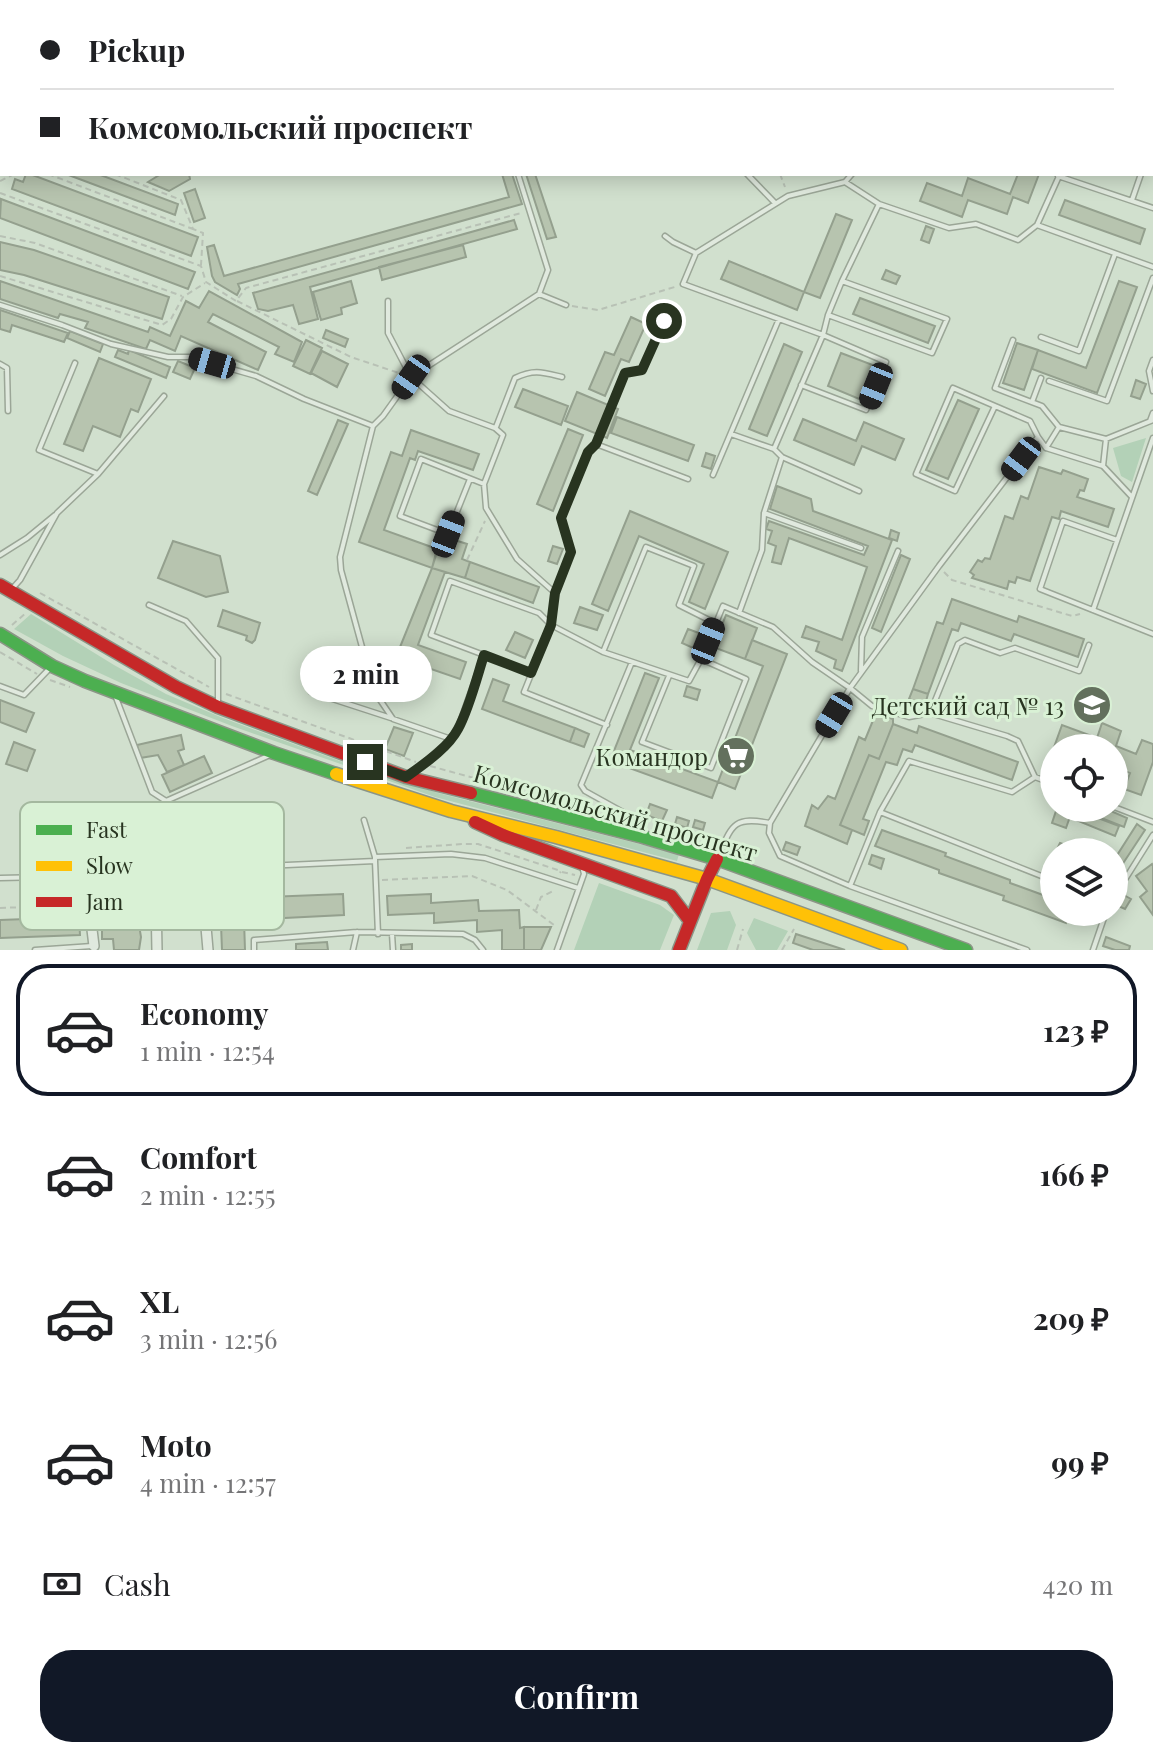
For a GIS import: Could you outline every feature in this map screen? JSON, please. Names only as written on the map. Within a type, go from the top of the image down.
[{"type":"main road","points":[[0,602],[5,588]]},
{"type":"main road","name":"Комсомольский проспект","points":[[5,588],[176,687],[218,707],[406,777],[643,837],[717,859],[966,950]]},
{"type":"main road","name":"Комсомольский проспект","points":[[0,634],[52,666],[274,753],[451,811],[707,879],[901,950]]},
{"type":"main road","points":[[451,811],[581,871],[671,896],[690,921]]},
{"type":"main road","points":[[679,950],[717,859]]},
{"type":"street","points":[[157,930],[157,950]]},
{"type":"street","points":[[206,930],[208,950]]},
{"type":"lane","points":[[393,719],[374,691],[340,557],[373,426],[411,377],[539,294],[548,270],[519,176]]},
{"type":"lane","points":[[749,176],[775,203]]},
{"type":"lane","points":[[801,385],[866,410],[886,362],[823,335],[683,284],[696,253],[788,196],[845,182],[850,176]]},
{"type":"lane","points":[[845,182],[879,204],[949,228],[976,224],[1018,240],[1037,225],[1059,176]]},
{"type":"lane","points":[[1062,176],[1153,208]]},
{"type":"lane","points":[[1132,200],[1140,176]]},
{"type":"lane","points":[[774,449],[823,335],[842,281],[879,204]]},
{"type":"lane","points":[[1037,225],[1153,267]]},
{"type":"lane","points":[[665,236],[696,253]]},
{"type":"lane","points":[[1041,337],[1079,351],[1115,254]]},
{"type":"lane","points":[[1049,381],[1107,401],[1153,278]]},
{"type":"lane","points":[[828,315],[932,353],[947,319],[842,281]]},
{"type":"lane","points":[[539,294],[566,305]]},
{"type":"lane","points":[[388,301],[388,333],[411,377],[449,411],[495,428],[503,435],[484,484],[486,508],[517,559],[555,593]]},
{"type":"lane","points":[[0,305],[111,344],[168,357],[190,357],[256,376],[373,426]]},
{"type":"lane","points":[[713,475],[779,319]]},
{"type":"lane","points":[[607,725],[524,692],[551,625],[555,593],[571,552],[561,518],[625,373],[642,370],[664,321]]},
{"type":"lane","points":[[1013,340],[995,388],[1042,406],[1059,427],[1106,439],[1151,421],[1153,413]]},
{"type":"lane","points":[[1153,360],[1149,371],[1153,391]]},
{"type":"lane","points":[[75,363],[39,450],[98,474]]},
{"type":"lane","points":[[0,364],[7,368],[8,411]]},
{"type":"lane","points":[[495,428],[515,378],[538,371],[562,377]]},
{"type":"lane","points":[[1032,402],[1041,378]]},
{"type":"lane","points":[[995,406],[955,491],[916,474],[953,388],[995,406],[1030,421],[1046,448],[1103,466],[1132,497]]},
{"type":"lane","points":[[0,555],[27,538],[98,474],[164,396]]},
{"type":"lane","points":[[1046,448],[1059,427]]},
{"type":"lane","points":[[730,433],[774,449],[782,457],[859,491]]},
{"type":"lane","points":[[1027,950],[850,886],[780,856],[769,833],[770,823],[850,688],[1038,437]]},
{"type":"lane","points":[[1093,610],[1153,438]]},
{"type":"lane","points":[[1103,466],[1106,439]]},
{"type":"lane","points":[[596,444],[688,479]]},
{"type":"lane","points":[[739,613],[762,550],[764,513],[782,457]]},
{"type":"lane","points":[[470,479],[448,534],[400,516],[421,459],[484,484]]},
{"type":"lane","points":[[5,588],[20,580],[57,513]]},
{"type":"lane","points":[[764,513],[861,548]]},
{"type":"lane","points":[[1117,540],[1063,521],[1040,589],[1153,634]]},
{"type":"lane","points":[[603,652],[646,547],[694,566],[679,605],[715,623]]},
{"type":"lane","points":[[861,673],[862,637],[898,551]]},
{"type":"lane","points":[[531,673],[431,635],[450,581],[539,613],[551,625],[603,652],[689,681],[723,606],[773,627],[812,662],[872,706],[909,717],[930,713],[1018,741],[1035,777],[1040,779]]},
{"type":"lane","points":[[149,605],[186,621],[218,658],[218,707]]},
{"type":"lane","points":[[930,713],[958,644],[965,640],[1000,653],[1015,648],[1079,671],[1089,645]]},
{"type":"lane","points":[[406,777],[451,739],[458,728],[484,655]]},
{"type":"lane","points":[[669,676],[642,742],[711,768],[746,679],[701,659]]},
{"type":"lane","points":[[632,662],[581,785],[585,791],[630,816],[643,837]]},
{"type":"lane","points":[[0,686],[24,695],[52,666]]},
{"type":"lane","points":[[114,692],[152,792],[166,801],[274,753]]},
{"type":"lane","points":[[311,692],[451,739]]},
{"type":"lane","points":[[850,886],[880,812],[909,761],[1012,792],[1035,777]]},
{"type":"lane","points":[[880,812],[1040,875]]},
{"type":"lane","points":[[1128,812],[1153,822]]},
{"type":"lane","points":[[364,820],[375,859],[378,934]]},
{"type":"lane","points":[[717,859],[730,830],[738,823],[751,820],[770,823]]},
{"type":"lane","points":[[1128,876],[1153,835]]},
{"type":"lane","points":[[1149,844],[1153,850]]},
{"type":"lane","points":[[284,864],[451,854],[485,858],[578,888]]},
{"type":"lane","points":[[557,950],[581,871]]},
{"type":"lane","points":[[0,878],[20,878]]},
{"type":"lane","points":[[1093,950],[1101,926]]},
{"type":"lane","points":[[353,950],[357,932]]},
{"type":"lane","points":[[254,950],[254,940],[357,932],[463,934],[475,940],[483,950]]},
{"type":"lane","points":[[392,934],[393,950]]},
{"type":"lane","points":[[35,950],[94,948]]},
{"type":"path","points":[[53,176],[203,233],[201,266],[206,282],[236,301],[351,357],[411,377]]},
{"type":"path","points":[[120,176],[181,200],[193,229]]},
{"type":"path","points":[[781,176],[788,196]]},
{"type":"path","points":[[0,193],[201,266]]},
{"type":"path","points":[[236,301],[246,288],[530,211]]},
{"type":"path","points":[[0,236],[35,243],[183,297]]},
{"type":"path","points":[[0,276],[162,325],[171,319],[183,297],[206,282]]},
{"type":"path","points":[[566,305],[598,310],[683,284]]},
{"type":"path","points":[[467,560],[489,512]]},
{"type":"path","points":[[939,566],[952,580],[1072,616],[1093,610]]},
{"type":"path","points":[[40,593],[217,690],[423,764],[618,817]]},
{"type":"path","points":[[12,625],[28,612]]},
{"type":"path","points":[[561,871],[581,871]]},
{"type":"path","points":[[376,880],[472,876],[507,890],[554,925]]},
{"type":"path","points":[[535,912],[541,897],[553,891]]},
{"type":"path","points":[[0,908],[20,907]]},
{"type":"path","points":[[737,950],[743,929]]},
{"type":"path","points":[[782,950],[794,929]]},
{"type":"green space","points":[[1146,438],[1132,482],[1121,476],[1113,448]]},
{"type":"green space","points":[[31,614],[166,694],[223,718],[438,793],[679,854],[677,861],[435,797],[232,726],[121,683],[14,629]]},
{"type":"green space","points":[[599,883],[660,905],[674,915],[660,950],[574,950]]},
{"type":"green space","points":[[730,911],[736,925],[727,950],[697,950],[711,913]]},
{"type":"green space","points":[[754,918],[788,931],[777,950],[756,950],[747,933]]},
{"type":"building","points":[[25,176],[35,176],[198,237],[191,256],[12,189],[15,179],[23,182]]},
{"type":"building","points":[[71,176],[103,176],[178,204],[175,215]]},
{"type":"building","points":[[158,176],[189,176],[190,179],[169,191],[148,182]]},
{"type":"building","points":[[503,176],[513,176],[522,204],[238,284],[240,289],[237,295],[215,282],[212,276],[207,247],[214,245],[224,276],[509,197]]},
{"type":"building","points":[[527,176],[536,176],[556,237],[547,239]]},
{"type":"building","points":[[1017,176],[1038,176],[1028,203],[1013,197],[1007,214],[968,200],[962,217],[920,201],[927,183],[962,196],[968,178],[1010,194]]},
{"type":"building","points":[[195,189],[205,218],[194,222],[184,193]]},
{"type":"building","points":[[1,199],[195,272],[188,289],[0,218]]},
{"type":"building","points":[[1065,200],[1145,229],[1140,244],[1059,215]]},
{"type":"building","points":[[836,214],[852,220],[820,298],[804,292]]},
{"type":"building","points":[[514,220],[517,229],[310,287],[318,319],[299,324],[293,305],[268,311],[258,309],[253,293]]},
{"type":"building","points":[[926,226],[934,229],[929,243],[921,240]]},
{"type":"building","points":[[0,242],[34,250],[169,297],[162,319],[0,270]]},
{"type":"building","points":[[463,245],[466,257],[382,280],[379,267]]},
{"type":"building","points":[[729,261],[804,292],[797,310],[721,279]]},
{"type":"building","points":[[886,270],[900,276],[896,284],[882,279]]},
{"type":"building","points":[[0,281],[148,332],[150,327],[170,336],[186,301],[199,308],[209,291],[302,342],[294,362],[275,354],[279,347],[213,314],[208,322],[266,352],[258,370],[181,336],[175,351],[150,340],[146,349],[85,328],[88,322],[60,314],[58,318],[0,299]]},
{"type":"building","points":[[351,281],[357,303],[341,308],[342,314],[321,320],[313,292]]},
{"type":"building","points":[[1119,281],[1137,287],[1097,393],[1032,369],[1038,350],[1086,368]]},
{"type":"building","points":[[860,298],[935,326],[928,343],[853,314]]},
{"type":"building","points":[[0,310],[68,333],[64,342],[12,325],[10,332],[0,329]]},
{"type":"building","points":[[631,317],[646,324],[629,362],[621,359],[605,396],[589,389],[605,352],[614,355]]},
{"type":"building","points":[[326,330],[348,339],[345,347],[323,338]]},
{"type":"building","points":[[70,331],[103,344],[100,352],[67,338]]},
{"type":"building","points":[[306,340],[322,348],[310,374],[293,366]]},
{"type":"building","points":[[1017,343],[1038,350],[1024,390],[1003,383]]},
{"type":"building","points":[[784,344],[802,352],[767,436],[749,429]]},
{"type":"building","points":[[118,350],[128,354],[129,350],[170,367],[166,378],[115,357]]},
{"type":"building","points":[[322,351],[348,364],[337,387],[311,373]]},
{"type":"building","points":[[841,353],[878,367],[864,401],[828,386]]},
{"type":"building","points":[[99,358],[151,379],[138,412],[131,409],[120,437],[93,426],[83,451],[64,444]]},
{"type":"building","points":[[178,361],[195,368],[190,379],[173,372]]},
{"type":"building","points":[[1136,380],[1146,384],[1140,399],[1131,396]]},
{"type":"building","points":[[523,389],[568,406],[561,425],[515,407]]},
{"type":"building","points":[[577,392],[618,409],[607,438],[565,421]]},
{"type":"building","points":[[958,400],[979,409],[948,479],[926,470]]},
{"type":"building","points":[[617,417],[694,445],[688,461],[611,433]]},
{"type":"building","points":[[803,419],[856,441],[864,422],[904,439],[895,460],[862,446],[854,465],[794,440]]},
{"type":"building","points":[[338,420],[348,424],[317,495],[308,491]]},
{"type":"building","points":[[568,429],[583,435],[553,511],[537,504]]},
{"type":"building","points":[[411,430],[479,454],[473,470],[418,451],[415,460],[410,458],[384,530],[437,549],[432,568],[359,542],[391,452],[402,456]]},
{"type":"building","points":[[706,453],[715,456],[711,469],[702,466]]},
{"type":"building","points":[[1039,467],[1061,474],[1063,470],[1088,479],[1084,491],[1080,490],[1077,497],[1114,509],[1108,527],[1061,511],[1059,519],[1052,517],[1030,581],[1017,577],[1015,583],[1009,581],[1007,589],[972,578],[974,575],[970,572],[978,560],[990,559],[1005,516],[1013,519],[1021,496],[1028,499]]},
{"type":"building","points":[[777,486],[811,499],[813,511],[892,540],[842,671],[834,668],[836,660],[816,651],[819,642],[802,637],[806,626],[842,640],[867,567],[789,538],[781,564],[772,562],[776,546],[768,543],[772,531],[766,529],[769,521],[864,555],[868,546],[770,509]]},
{"type":"building","points":[[630,511],[728,552],[705,609],[689,602],[704,564],[639,536],[608,611],[592,604]]},
{"type":"building","points":[[891,530],[899,533],[897,541],[889,538]]},
{"type":"building","points":[[442,536],[467,544],[462,559],[470,562],[465,578],[432,568]]},
{"type":"building","points":[[173,541],[220,556],[228,592],[206,597],[158,578]]},
{"type":"building","points":[[553,546],[563,549],[557,564],[548,561]]},
{"type":"building","points":[[901,555],[910,559],[881,632],[872,628]]},
{"type":"building","points":[[470,562],[539,587],[533,603],[465,578]]},
{"type":"building","points":[[432,568],[445,572],[418,645],[466,662],[460,679],[396,657]]},
{"type":"building","points":[[952,599],[1017,622],[1019,616],[1084,639],[1078,657],[1014,634],[1011,641],[961,623],[958,631],[952,629],[928,694],[913,689],[937,622],[943,624]]},
{"type":"building","points":[[580,607],[603,615],[597,630],[574,623]]},
{"type":"building","points":[[223,610],[260,623],[252,643],[246,640],[247,636],[218,626]]},
{"type":"building","points":[[726,615],[757,628],[745,659],[713,647]]},
{"type":"building","points":[[688,629],[699,633],[693,648],[682,643]]},
{"type":"building","points":[[515,632],[533,640],[525,658],[506,650]]},
{"type":"building","points":[[752,640],[787,654],[735,789],[718,782],[763,666],[745,659]]},
{"type":"building","points":[[645,673],[659,678],[630,750],[718,782],[712,798],[610,761]]},
{"type":"building","points":[[493,679],[509,685],[503,701],[575,728],[570,742],[482,709]]},
{"type":"building","points":[[687,686],[700,690],[697,700],[684,696]]},
{"type":"building","points":[[913,689],[928,694],[925,705],[909,699]]},
{"type":"building","points":[[0,700],[34,713],[26,732],[0,722]]},
{"type":"building","points":[[876,713],[893,719],[893,724],[879,759],[869,755],[840,825],[852,830],[847,844],[805,826],[812,805],[818,809],[828,796],[835,799],[859,737],[865,740]]},
{"type":"building","points":[[1102,723],[1121,731],[1120,734],[1098,734]]},
{"type":"building","points":[[893,724],[917,733],[919,726],[1018,762],[1012,780],[915,745],[912,752],[903,749],[897,765],[886,762],[863,819],[869,821],[864,835],[840,825],[869,755],[879,759]]},
{"type":"building","points":[[1062,725],[1086,734],[1059,734]]},
{"type":"building","points":[[394,727],[413,733],[404,756],[385,749]]},
{"type":"building","points":[[575,728],[589,734],[584,747],[570,742]]},
{"type":"building","points":[[181,735],[184,749],[178,751],[184,765],[167,772],[158,755],[140,758],[137,745]]},
{"type":"building","points":[[1142,740],[1153,744],[1153,762],[1141,795],[1128,790],[1128,751],[1136,754]]},
{"type":"building","points":[[14,742],[35,750],[27,771],[6,764]]},
{"type":"building","points":[[204,756],[212,773],[170,792],[162,775]]},
{"type":"building","points":[[650,804],[667,810],[662,821],[646,815]]},
{"type":"building","points":[[677,817],[689,821],[687,828],[675,824]]},
{"type":"building","points":[[695,820],[705,823],[703,830],[693,827]]},
{"type":"building","points":[[1052,822],[1068,822],[1066,828]]},
{"type":"building","points":[[1081,822],[1109,822],[1119,826],[1115,836]]},
{"type":"building","points":[[1137,824],[1145,830],[1128,856],[1128,838]]},
{"type":"building","points":[[882,830],[946,853],[945,856],[1040,894],[1040,914],[1003,900],[1004,896],[875,846]]},
{"type":"building","points":[[786,842],[800,847],[797,855],[783,850]]},
{"type":"building","points":[[872,855],[884,859],[881,869],[869,864]]},
{"type":"building","points":[[1152,864],[1153,915],[1140,897],[1147,891],[1136,876]]},
{"type":"building","points":[[343,894],[344,915],[284,918],[284,896]]},
{"type":"building","points":[[431,894],[431,903],[478,900],[479,911],[519,910],[520,928],[524,927],[524,950],[502,950],[502,930],[477,932],[477,920],[434,923],[434,913],[388,915],[387,896]]},
{"type":"building","points":[[20,919],[20,930],[80,930],[80,935],[0,938],[0,920]]},
{"type":"building","points":[[524,927],[551,927],[541,950],[524,950]]},
{"type":"building","points":[[102,930],[140,930],[141,937],[139,950],[114,950],[113,939],[102,939]]},
{"type":"building","points":[[221,930],[244,930],[245,950],[222,950]]},
{"type":"building","points":[[796,934],[845,950],[813,950],[793,943]]},
{"type":"building","points":[[1106,937],[1130,946],[1129,950],[1103,946]]},
{"type":"building","points":[[327,942],[328,950],[296,950],[296,944]]},
{"type":"building","points":[[412,944],[412,950],[401,950],[401,945]]},
{"type":"traffic: fast","points":[[0,634],[52,666],[85,681],[336,774]]},
{"type":"traffic: fast","points":[[471,793],[717,859],[966,950]]},
{"type":"traffic: slow","points":[[336,774],[451,811],[707,879],[901,950]]},
{"type":"traffic: jam","points":[[0,585],[176,687],[218,707],[406,777],[471,793]]},
{"type":"traffic: jam","points":[[475,822],[671,896],[690,921]]},
{"type":"traffic: jam","points":[[679,950],[717,859]]},
{"type":"place","name":"Детский сад № 13","points":[[1092,705]]},
{"type":"place","name":"Командор","points":[[736,756]]},
{"type":"route","points":[[365,762],[406,777],[437,752],[458,728],[484,655],[531,673],[551,625],[555,593],[571,552],[561,518],[625,373],[642,370],[664,321]]}]
